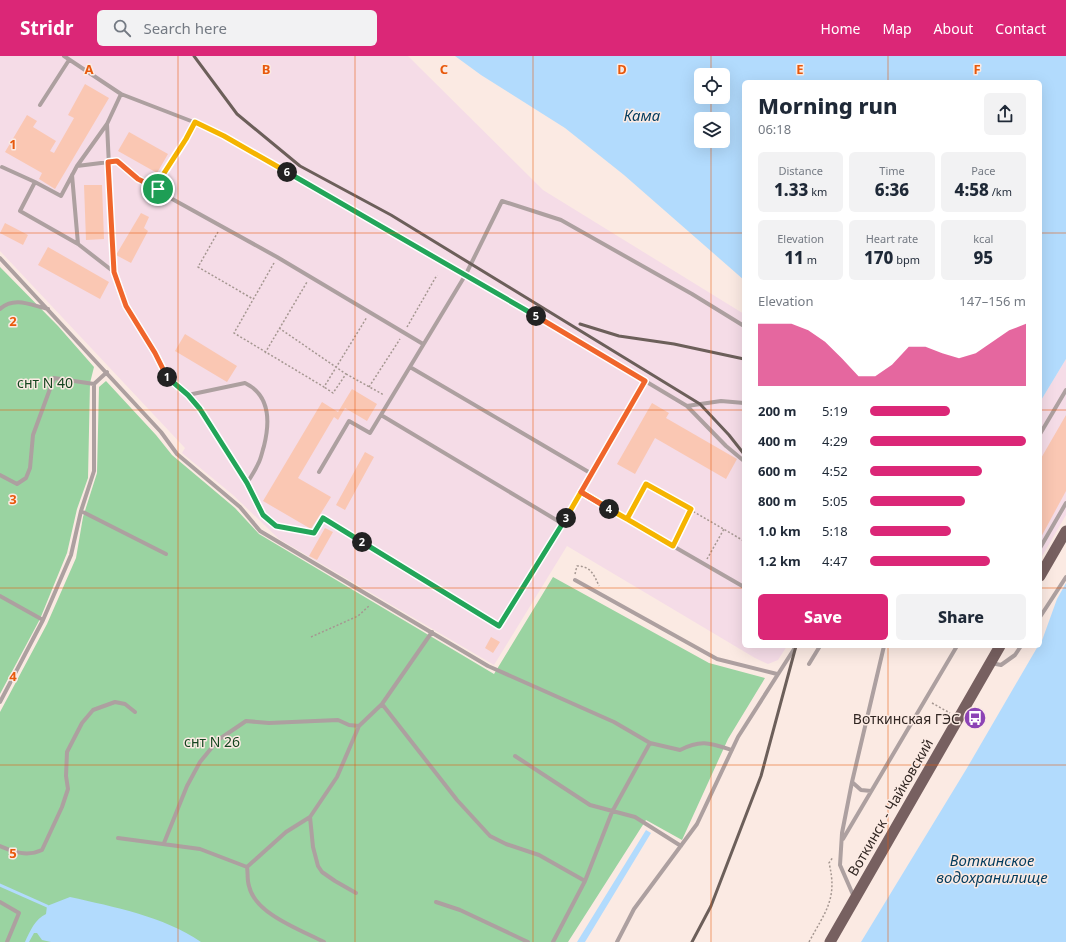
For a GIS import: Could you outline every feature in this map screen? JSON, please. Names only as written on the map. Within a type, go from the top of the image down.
[{"type":"main road","points":[[1042,573],[1066,531]]},
{"type":"main road","name":"Воткинск - Чайковский","points":[[830,942],[999,648]]},
{"type":"lane","points":[[64,56],[121,94],[195,122],[224,136],[466,274],[687,406],[726,446],[742,458]]},
{"type":"lane","points":[[40,105],[69,60]]},
{"type":"lane","points":[[2,167],[35,182],[60,196],[77,166],[107,124],[121,94]]},
{"type":"lane","points":[[158,189],[159,181],[195,122]]},
{"type":"lane","points":[[107,124],[114,272],[126,306],[155,353],[168,378],[188,395],[200,409],[247,483],[263,515],[276,526],[314,533],[323,518],[499,626],[563,524],[645,381]]},
{"type":"lane","points":[[77,166],[117,161],[138,179],[158,189],[165,195],[221,227],[277,257],[423,344]]},
{"type":"lane","points":[[72,175],[78,244]]},
{"type":"lane","points":[[35,182],[20,211],[78,244],[114,272]]},
{"type":"lane","points":[[319,472],[349,422],[370,434],[466,274],[502,202],[561,220],[692,294],[742,325]]},
{"type":"lane","points":[[0,258],[107,372],[161,432],[177,454],[240,507],[260,531],[488,666],[614,722],[650,743],[680,750],[691,745],[706,742],[732,750]]},
{"type":"lane","points":[[0,309],[6,303],[12,301],[49,310]]},
{"type":"lane","points":[[410,367],[592,474]]},
{"type":"lane","points":[[0,702],[43,620],[70,555],[81,511],[94,471],[94,384],[107,372]]},
{"type":"lane","points":[[0,475],[17,484],[26,478],[30,468],[32,435],[54,378],[94,384]]},
{"type":"lane","points":[[188,395],[244,383],[253,387],[262,398],[268,418],[266,437],[259,463],[247,483]]},
{"type":"lane","points":[[1042,431],[1066,390]]},
{"type":"lane","points":[[687,406],[721,401],[742,404]]},
{"type":"lane","points":[[381,415],[563,524]]},
{"type":"lane","points":[[581,492],[742,586]]},
{"type":"lane","points":[[1042,545],[1066,504]]},
{"type":"lane","points":[[81,511],[166,554]]},
{"type":"lane","points":[[1042,614],[1066,577]]},
{"type":"lane","points":[[576,580],[716,659],[777,674]]},
{"type":"lane","points":[[0,596],[43,620]]},
{"type":"lane","points":[[247,868],[286,832],[310,817],[337,777],[359,726],[382,704],[432,632]]},
{"type":"lane","points":[[617,942],[634,909],[697,824],[732,750],[777,674],[795,648]]},
{"type":"lane","points":[[809,664],[819,648]]},
{"type":"lane","points":[[855,899],[840,865],[842,841],[852,782],[884,648]]},
{"type":"lane","points":[[842,841],[870,791],[956,648]]},
{"type":"lane","points":[[990,662],[1002,665],[1015,655],[1020,648]]},
{"type":"lane","points":[[0,846],[22,854],[35,853],[42,850],[54,826],[68,789],[66,776],[67,752],[82,723],[93,710],[115,702],[125,704],[135,712]]},
{"type":"lane","points":[[382,704],[458,800],[490,836],[506,844],[539,855],[585,881]]},
{"type":"lane","points":[[164,843],[187,786],[200,762],[218,740],[246,721],[268,723],[338,720],[349,725],[359,726]]},
{"type":"lane","points":[[552,942],[585,881],[612,812],[650,743]]},
{"type":"lane","points":[[515,756],[590,805],[635,817],[681,846]]},
{"type":"lane","points":[[852,782],[861,790],[870,791]]},
{"type":"lane","points":[[310,817],[318,866],[322,872],[330,878],[356,893]]},
{"type":"lane","points":[[118,838],[200,849],[247,868]]},
{"type":"lane","points":[[247,868],[249,887],[255,900],[267,912],[324,942]]},
{"type":"lane","points":[[0,902],[19,913],[7,942]]},
{"type":"lane","points":[[436,902],[460,910],[528,942]]},
{"type":"path","points":[[221,227],[198,267],[253,299]]},
{"type":"path","points":[[277,257],[234,333],[333,393],[346,374]]},
{"type":"path","points":[[265,353],[310,277]]},
{"type":"path","points":[[324,387],[370,312]]},
{"type":"path","points":[[279,328],[346,374],[390,399]]},
{"type":"path","points":[[627,519],[646,484],[742,540]]},
{"type":"path","points":[[673,546],[691,509]]},
{"type":"path","points":[[704,564],[724,529]]},
{"type":"path","points":[[576,580],[575,572],[577,566],[585,566],[590,569],[603,594]]},
{"type":"path","points":[[311,636],[358,616],[376,600]]},
{"type":"path","points":[[925,699],[958,718]]},
{"type":"path","points":[[809,942],[832,898],[833,878],[829,863],[842,841]]},
{"type":"shaded area","points":[[0,56],[408,56],[543,190],[742,313],[742,648],[786,648],[778,660],[768,664],[755,658],[567,546],[494,665],[279,539],[233,495],[182,453],[185,448],[0,251]]},
{"type":"shaded area","points":[[1066,359],[1066,515],[1042,557],[1042,399]]},
{"type":"green space","name":"снт N 40","points":[[0,267],[58,326],[94,367],[90,383],[88,478],[77,509],[67,553],[40,619],[0,694]]},
{"type":"green space","name":"снт N 26","points":[[106,381],[156,435],[172,455],[235,508],[259,534],[494,674],[553,577],[709,663],[765,678],[728,739],[682,840],[646,820],[568,942],[0,942],[0,712],[47,624],[76,558],[83,517],[97,473],[99,387]]},
{"type":"water","name":"Кама","points":[[455,56],[1066,56],[1066,359],[1042,399],[1042,80],[742,80],[742,278],[624,175],[565,128],[481,75]]},
{"type":"water","name":"Воткинское водохранилище","points":[[1066,583],[1066,942],[861,942],[967,768],[1037,648],[1042,648],[1042,640],[1057,599]]},
{"type":"water","points":[[646,830],[651,833],[585,942],[577,942]]},
{"type":"water","points":[[70,897],[121,909],[154,919],[171,925],[201,942],[51,942],[42,940],[37,933],[34,933],[29,942],[25,942],[36,922],[46,914],[47,906]]},
{"type":"building","points":[[85,84],[109,98],[55,189],[39,179],[42,173],[5,152],[27,115],[37,121],[33,127],[56,141],[50,151],[54,153],[74,118],[68,115]]},
{"type":"building","points":[[129,132],[168,154],[157,173],[118,151]]},
{"type":"building","points":[[84,185],[102,185],[104,239],[86,240]]},
{"type":"building","points":[[141,213],[149,217],[144,228],[148,231],[131,263],[116,255]]},
{"type":"building","points":[[5,223],[28,235],[23,245],[0,233]]},
{"type":"building","points":[[48,247],[109,282],[100,299],[38,265]]},
{"type":"building","points":[[185,334],[237,366],[227,382],[175,351]]},
{"type":"building","points":[[352,389],[377,404],[367,421],[345,408],[338,420],[334,417],[298,478],[331,497],[311,529],[263,501],[322,402],[338,412]]},
{"type":"building","points":[[652,403],[669,413],[666,418],[737,459],[726,479],[655,438],[635,474],[617,464]]},
{"type":"building","points":[[1066,415],[1066,491],[1042,535],[1042,457]]},
{"type":"building","points":[[365,452],[374,457],[345,510],[336,505]]},
{"type":"building","points":[[325,528],[333,532],[317,560],[309,556]]},
{"type":"building","points":[[491,637],[500,642],[493,653],[485,648]]},
{"type":"waterway","points":[[0,885],[47,906]]},
{"type":"railway","points":[[194,56],[237,114],[300,166],[391,215],[700,404],[742,451]]},
{"type":"railway","points":[[580,324],[619,336],[674,344],[742,359]]},
{"type":"railway","points":[[692,942],[711,906],[761,776],[795,648]]},
{"type":"place","name":"Воткинская ГЭС","points":[[975,718]]},
{"type":"route","points":[[158,189],[138,179],[117,161],[108,162],[114,272],[126,306],[155,353],[168,378],[188,395],[200,409],[247,483],[263,515],[276,526],[314,533],[323,518],[499,626],[563,524],[581,492],[627,519],[673,546],[691,509],[646,484],[627,519],[581,492],[645,381],[466,274],[224,136],[195,122],[159,181],[158,189]]}]
